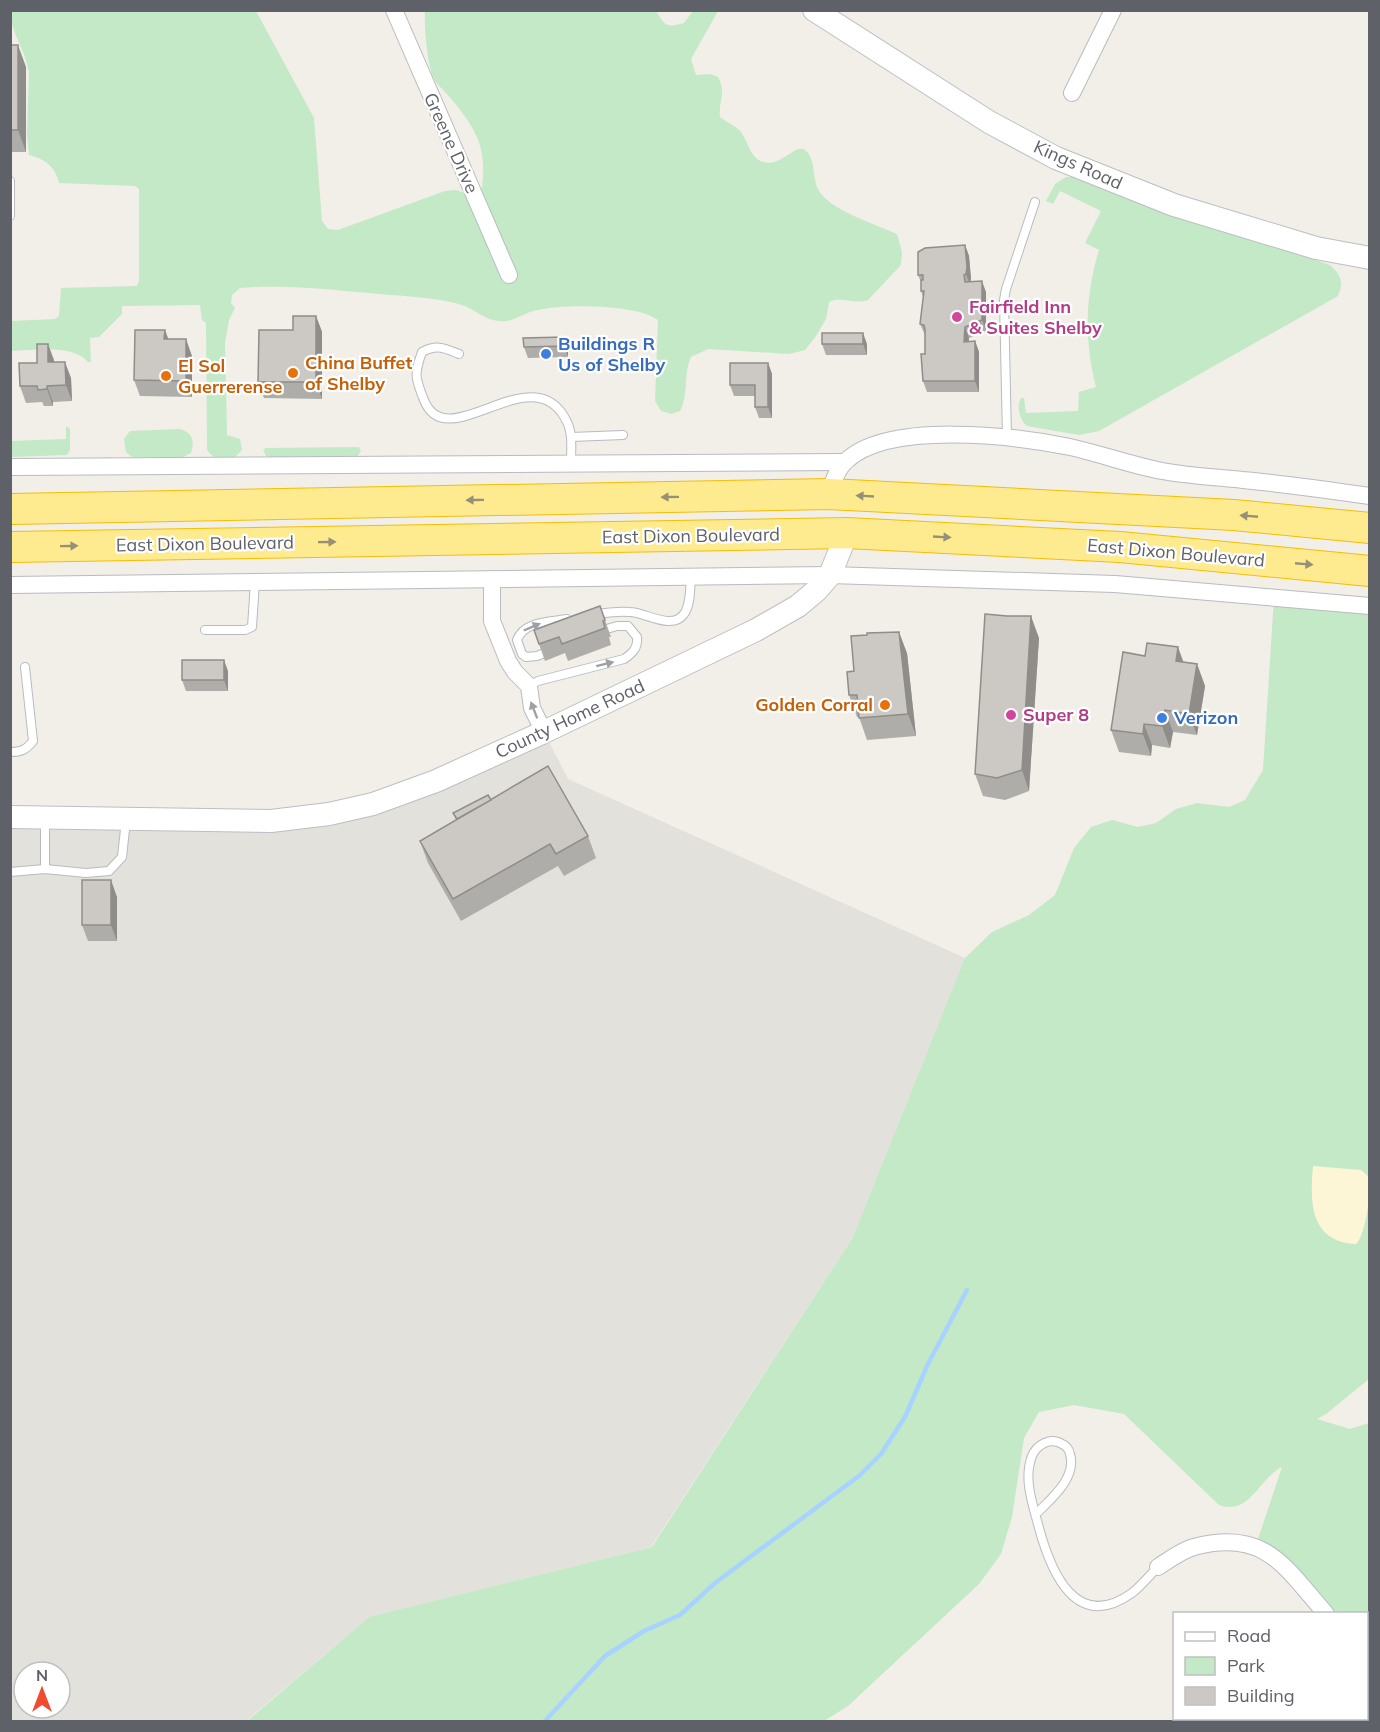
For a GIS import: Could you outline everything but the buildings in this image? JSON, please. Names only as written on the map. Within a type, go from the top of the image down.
[{"type":"highway","points":[[519,539],[534,528],[542,526],[668,520],[803,519],[818,514],[829,494]]},
{"type":"highway","points":[[10,509],[829,494],[1234,515],[1370,528]]},
{"type":"highway","points":[[847,533],[854,522],[869,516],[1040,516],[1072,506]]},
{"type":"highway","name":"East Dixon Boulevard","points":[[10,547],[847,533],[1120,547],[1370,571]]},
{"type":"street","name":"Greene Drive","points":[[394,10],[509,275]]},
{"type":"street","name":"Kings Road","points":[[814,10],[989,122],[1056,158],[1195,211],[1316,248],[1370,258]]},
{"type":"street","points":[[1072,93],[1113,10]]},
{"type":"street","points":[[829,494],[844,462],[862,449],[898,439],[945,435],[1007,438],[1069,447],[1161,471],[1370,496]]},
{"type":"street","points":[[10,467],[844,462]]},
{"type":"street","name":"County Home Road","points":[[10,817],[271,821],[329,814],[373,804],[436,781],[544,732],[756,630],[798,606],[817,590],[830,574],[847,533]]},
{"type":"street","name":"East Dixon Boulevard","points":[[10,585],[830,574],[1115,584],[1370,606]]},
{"type":"street","points":[[492,579],[492,621],[508,662],[529,686],[532,708],[544,732]]},
{"type":"street","points":[[1158,1567],[1192,1547],[1227,1542],[1256,1545],[1279,1560],[1324,1612]]},
{"type":"lane","points":[[10,181],[10,216]]},
{"type":"lane","points":[[1007,438],[1004,300],[1035,202]]},
{"type":"lane","points":[[459,354],[443,348],[431,347],[422,352],[416,369],[417,382],[426,404],[435,414],[448,418],[464,417],[526,396],[540,396],[556,406],[567,422],[571,436],[571,463]]},
{"type":"lane","points":[[571,436],[623,435]]},
{"type":"lane","points":[[558,647],[537,656],[526,657],[522,654],[517,640],[525,629],[537,624],[609,613],[632,611],[660,620],[674,620],[681,617],[686,609],[691,576]]},
{"type":"lane","points":[[205,630],[245,630],[252,627],[255,582]]},
{"type":"lane","points":[[529,686],[538,681],[624,658],[631,654],[638,643],[635,633],[625,625],[610,627],[589,635]]},
{"type":"lane","points":[[10,752],[27,749],[33,741],[25,667]]},
{"type":"lane","points":[[45,818],[45,869]]},
{"type":"lane","points":[[10,872],[45,869],[86,873],[109,872],[122,857],[126,819]]},
{"type":"lane","points":[[1036,1514],[1058,1491],[1071,1470],[1071,1456],[1068,1448],[1062,1443],[1047,1442],[1039,1446],[1032,1455],[1029,1485],[1036,1514],[1046,1552],[1052,1567],[1067,1591],[1083,1604],[1111,1604],[1133,1592],[1158,1567]]},
{"type":"shaded area","points":[[544,732],[568,779],[965,958],[852,1239],[651,1547],[369,1617],[246,1721],[11,1722],[11,817],[329,814]]},
{"type":"green space","points":[[10,11],[256,11],[314,118],[322,221],[328,229],[338,230],[445,191],[456,190],[468,194],[482,188],[483,162],[474,130],[436,82],[432,73],[426,45],[425,11],[656,11],[664,23],[673,25],[684,23],[693,11],[718,11],[691,59],[696,75],[710,74],[718,77],[721,83],[720,117],[739,130],[755,157],[763,162],[770,163],[797,150],[805,150],[811,158],[816,184],[823,196],[842,210],[897,234],[902,252],[901,265],[868,300],[829,302],[826,319],[805,350],[789,354],[708,349],[691,357],[687,370],[683,405],[680,411],[671,414],[661,411],[655,401],[658,320],[648,315],[617,308],[582,306],[538,310],[499,321],[489,319],[462,305],[433,299],[310,288],[240,288],[232,295],[231,303],[235,308],[229,320],[225,343],[227,435],[240,439],[242,450],[235,457],[215,457],[207,449],[206,323],[202,320],[200,305],[122,306],[122,314],[99,337],[90,338],[91,362],[63,350],[11,351],[11,321],[55,319],[59,316],[61,288],[137,286],[139,281],[139,189],[135,186],[59,183],[55,172],[48,164],[40,158],[29,155],[27,134],[29,73],[13,27]]},
{"type":"green space","points":[[1066,177],[1076,177],[1330,265],[1340,279],[1341,287],[1338,296],[1099,431],[1079,435],[1027,426],[1020,413],[1021,398],[1024,398],[1026,413],[1078,411],[1079,392],[1096,387],[1089,352],[1088,318],[1091,284],[1099,250],[1085,243],[1101,211],[1060,191],[1053,204],[1046,201],[1055,184]]},
{"type":"green space","points":[[66,426],[70,429],[70,450],[67,455],[11,457],[11,441],[66,439]]},
{"type":"green space","points":[[179,429],[190,434],[193,444],[191,453],[183,457],[132,457],[126,452],[124,439],[130,431]]},
{"type":"green space","points":[[359,447],[361,451],[357,457],[271,457],[266,456],[263,450],[266,448]]},
{"type":"green space","points":[[1274,598],[1369,606],[1369,1379],[1317,1419],[1350,1429],[1369,1423],[1369,1662],[1368,1612],[1325,1612],[1256,1545],[1282,1467],[1246,1501],[1230,1507],[1219,1505],[1124,1414],[1074,1405],[1039,1412],[1024,1438],[1012,1517],[1001,1554],[979,1584],[848,1706],[824,1721],[246,1722],[369,1617],[652,1547],[852,1239],[965,958],[992,932],[1029,915],[1055,895],[1074,848],[1091,827],[1112,820],[1138,827],[1156,823],[1176,809],[1197,803],[1229,807],[1245,800],[1263,770]]},
{"type":"sand","points":[[1313,1166],[1361,1170],[1368,1176],[1367,1212],[1363,1231],[1356,1244],[1341,1242],[1329,1236],[1321,1228],[1313,1206]]},
{"type":"waterway","points":[[544,1722],[605,1656],[644,1631],[680,1615],[715,1583],[859,1476],[881,1454],[905,1417],[928,1364],[967,1290]]},
{"type":"place","name":"Fairfield Inn & Suites Shelby","points":[[957,317]]},
{"type":"place","name":"Buildings R Us of Shelby","points":[[546,354]]},
{"type":"place","name":"China Buffet of Shelby","points":[[293,373]]},
{"type":"place","name":"El Sol Guerrerense","points":[[166,376]]},
{"type":"place","name":"Golden Corral","points":[[885,705]]},
{"type":"place","name":"Super 8","points":[[1011,715]]},
{"type":"place","name":"Verizon","points":[[1162,718]]}]
